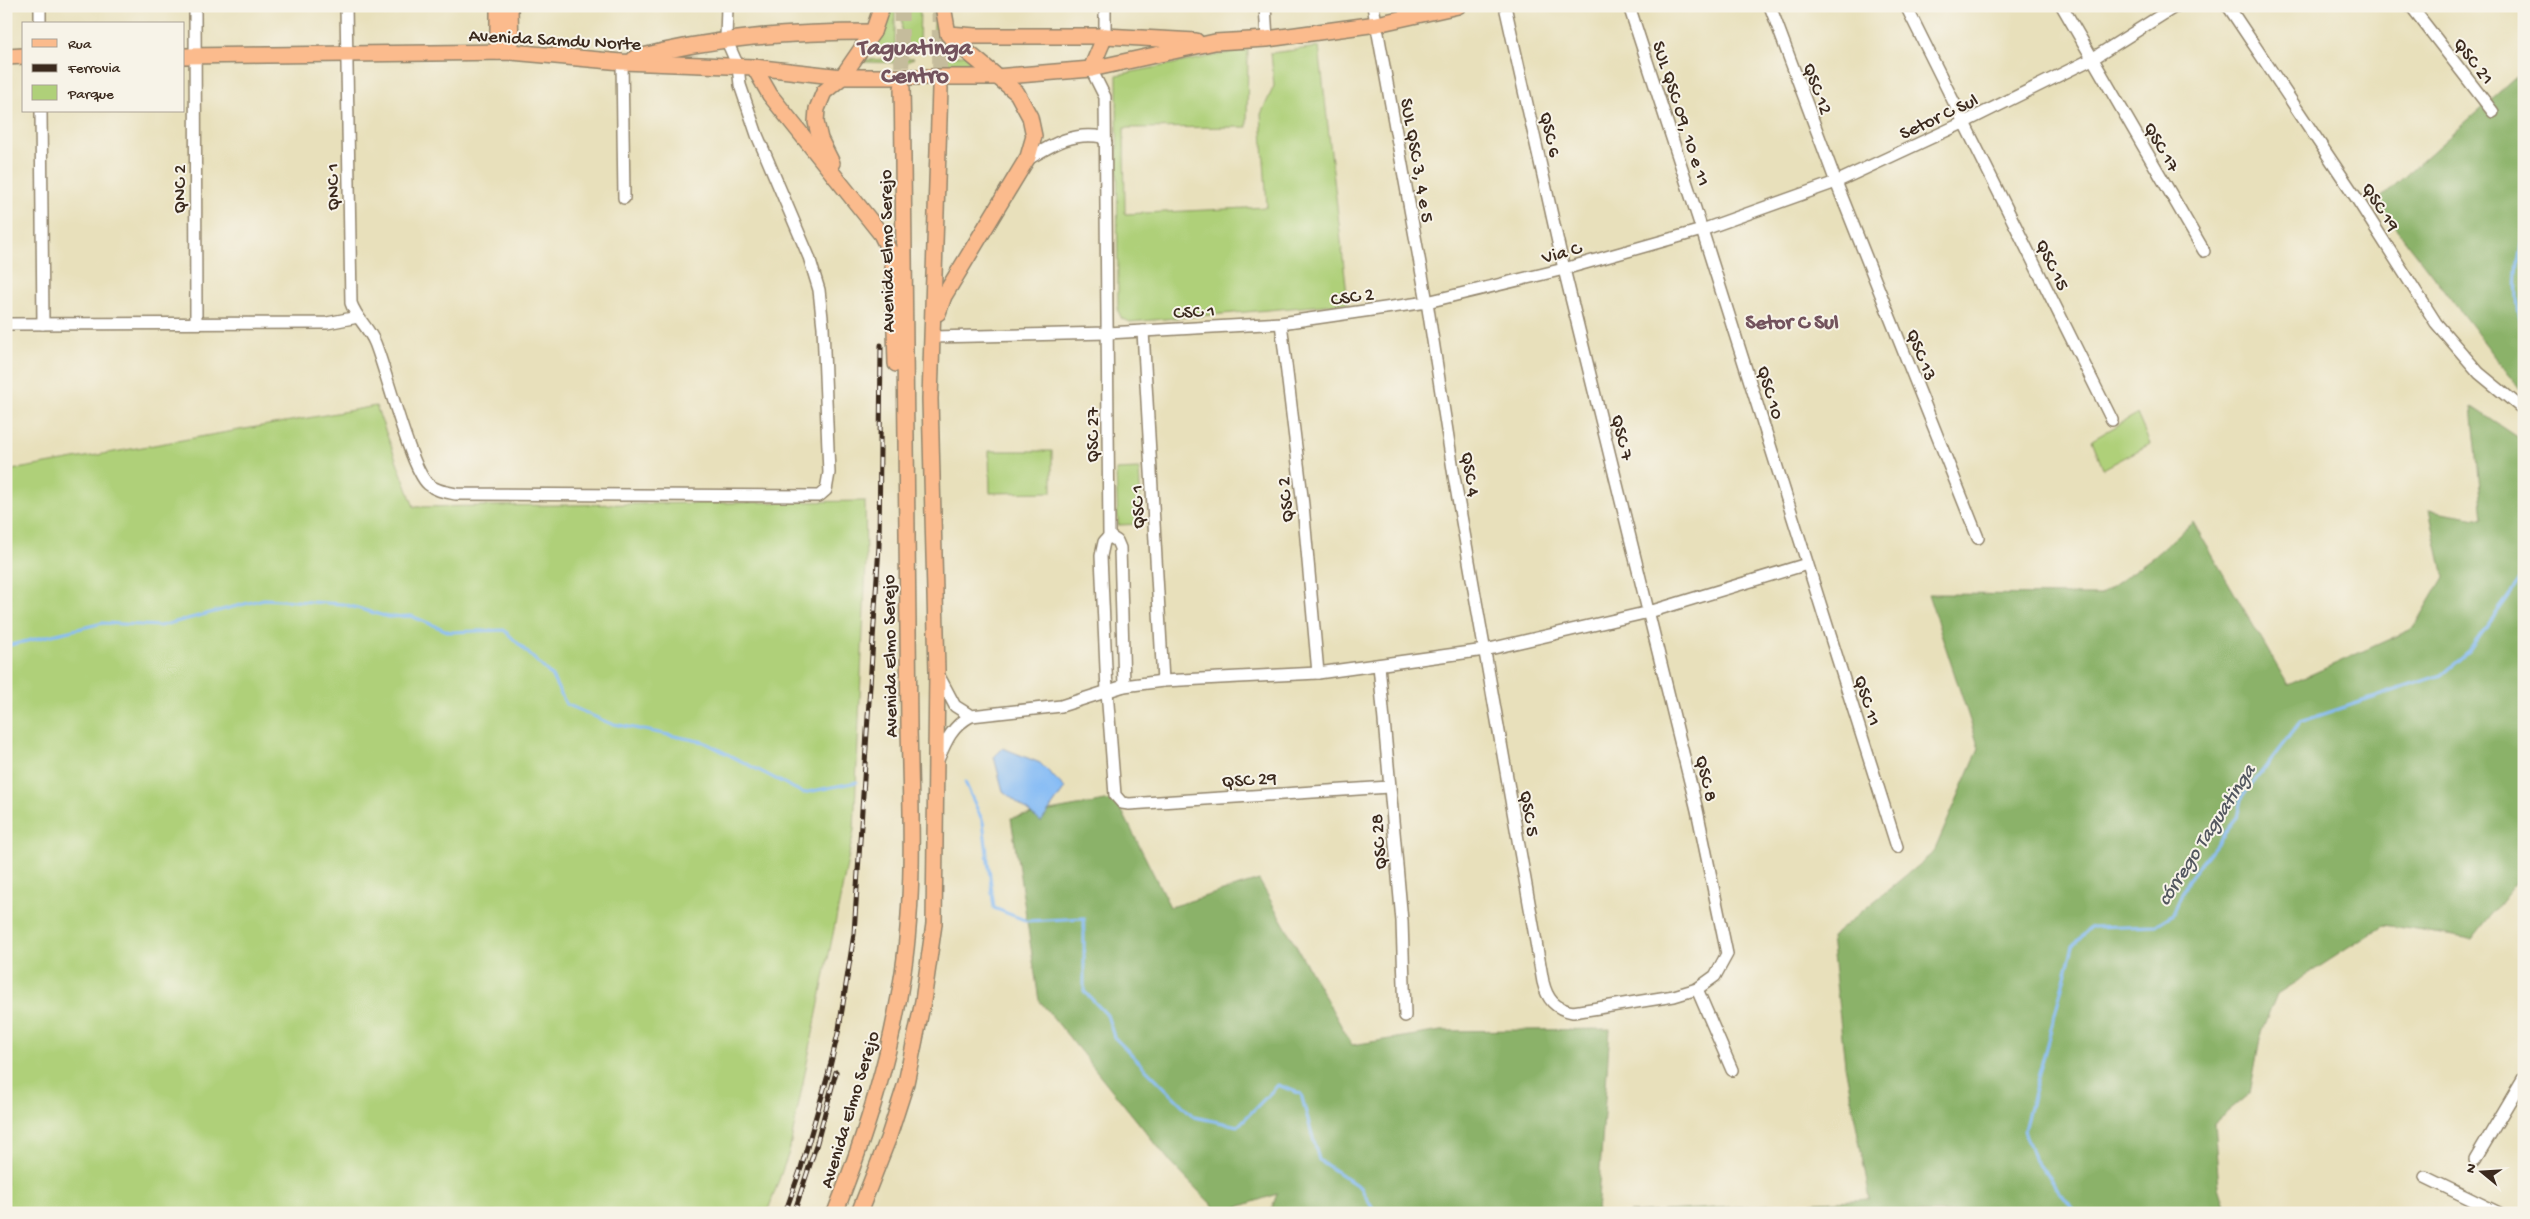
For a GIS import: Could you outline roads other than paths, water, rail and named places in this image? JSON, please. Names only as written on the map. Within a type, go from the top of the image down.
[{"type":"main road","points":[[498,6],[504,52]]},
{"type":"main road","points":[[504,52],[510,6]]},
{"type":"main road","points":[[843,187],[820,139],[816,122],[817,109],[824,92],[842,77],[874,32],[882,6]]},
{"type":"main road","points":[[932,337],[944,296],[1026,161],[1034,136],[1030,117],[1017,93],[948,34],[943,6]]},
{"type":"main road","points":[[948,34],[976,36],[1106,36],[1215,42],[1267,39],[1377,24],[1458,6]]},
{"type":"main road","points":[[622,62],[674,47],[726,39],[874,32]]},
{"type":"main road","points":[[1090,69],[1106,36]]},
{"type":"main road","name":"Avenida Samdu Norte","points":[[190,56],[504,52],[622,62],[754,67],[842,77],[924,78],[996,77],[1090,69],[1215,42]]},
{"type":"main road","points":[[6,57],[22,56]]},
{"type":"main road","points":[[754,67],[770,95],[881,234],[890,250],[893,264],[897,409],[905,434]]},
{"type":"main road","name":"Avenida Elmo Serejo","points":[[836,1213],[858,1154],[883,1074],[904,968],[910,883],[911,789],[905,434],[906,281],[902,88]]},
{"type":"main road","points":[[859,1213],[888,1138],[906,1083],[923,1001],[934,924],[937,671],[930,399],[940,88]]},
{"type":"street","points":[[40,6],[40,22]]},
{"type":"street","name":"QNC 2","points":[[195,6],[190,56],[196,323]]},
{"type":"street","name":"QNC 1","points":[[346,6],[349,289],[351,303],[358,317],[370,330],[421,476],[426,483],[443,492],[807,498],[819,496],[826,490],[829,473],[823,328],[819,290],[809,257],[757,135],[740,85],[738,66],[726,39]]},
{"type":"street","points":[[726,39],[727,6]]},
{"type":"street","points":[[1105,6],[1106,36]]},
{"type":"street","points":[[1265,6],[1267,39]]},
{"type":"street","name":"SUL QSC 3, 4 e 5","points":[[1373,6],[1427,302]]},
{"type":"street","name":"QSC 6","points":[[1505,6],[1564,269]]},
{"type":"street","name":"SUL QSC 09, 10 e 11","points":[[1630,6],[1702,230]]},
{"type":"street","name":"QSC 12","points":[[1770,6],[1836,182]]},
{"type":"street","name":"QSC 15","points":[[1906,6],[2112,420]]},
{"type":"street","name":"QSC 17","points":[[2062,6],[2204,251]]},
{"type":"street","name":"Setor C Sul","points":[[1702,230],[1836,182],[1965,122],[2092,59],[2176,6]]},
{"type":"street","name":"QSC 19","points":[[2228,6],[2357,199],[2436,323],[2479,373],[2524,410]]},
{"type":"street","name":"QSC 21","points":[[2411,6],[2493,112]]},
{"type":"street","points":[[622,62],[624,198]]},
{"type":"street","name":"QSC 27","points":[[1090,69],[1105,97],[1110,536],[1104,542],[1101,556],[1107,691],[1115,795]]},
{"type":"street","points":[[41,112],[43,324]]},
{"type":"street","points":[[1026,161],[1061,140],[1081,135],[1102,137],[1106,143]]},
{"type":"street","name":"QSC 13","points":[[1836,182],[1978,538]]},
{"type":"street","name":"Via C","points":[[1427,302],[1564,269],[1702,230]]},
{"type":"street","name":"QSC 10","points":[[1702,230],[1807,564]]},
{"type":"street","name":"QSC 7","points":[[1564,269],[1649,612]]},
{"type":"street","name":"CSC 2","points":[[1281,323],[1427,302]]},
{"type":"street","name":"QSC 4","points":[[1427,302],[1454,476],[1485,650]]},
{"type":"street","points":[[6,324],[327,323],[358,317]]},
{"type":"street","name":"CSC 1","points":[[932,337],[1108,333],[1281,323]]},
{"type":"street","name":"QSC 2","points":[[1281,323],[1303,505],[1318,673]]},
{"type":"street","name":"QSC 1","points":[[1143,331],[1163,680]]},
{"type":"street","name":"QSC 27","points":[[1110,536],[1117,541],[1120,557],[1124,686]]},
{"type":"street","points":[[937,764],[953,729],[971,716],[1061,706],[1124,686],[1163,680],[1318,673],[1485,650],[1649,612],[1807,564]]},
{"type":"street","name":"QSC 11","points":[[1807,564],[1897,847]]},
{"type":"street","name":"QSC 8","points":[[1649,612],[1698,810],[1727,954],[1715,976],[1697,989]]},
{"type":"street","name":"QSC 5","points":[[1485,650],[1546,994],[1552,1003],[1562,1010],[1573,1012],[1674,996],[1697,989]]},
{"type":"street","name":"QSC 28","points":[[1379,665],[1402,921],[1405,1016]]},
{"type":"street","points":[[937,671],[955,706],[971,716]]},
{"type":"street","name":"QSC 29","points":[[1115,795],[1122,803],[1129,804],[1389,787]]},
{"type":"street","points":[[1697,989],[1732,1070]]},
{"type":"street","points":[[2475,1160],[2524,1077]]},
{"type":"street","points":[[2425,1177],[2499,1213]]},
{"type":"water","points":[[1003,748],[1040,763],[1065,788],[1041,822],[1003,791],[994,757]]},
{"type":"waterway","name":"córrego Taguatinga","points":[[2524,235],[2517,271],[2518,308],[2524,331]]},
{"type":"waterway","name":"córrego Taguatinga","points":[[2076,1213],[2034,1158],[2024,1130],[2073,946],[2091,927],[2156,925],[2173,914],[2188,880],[2237,818],[2241,799],[2300,722],[2441,675],[2469,651],[2524,575]]},
{"type":"waterway","points":[[6,646],[103,623],[160,626],[264,599],[343,604],[388,617],[411,616],[450,632],[504,630],[551,675],[566,704],[609,723],[704,742],[803,793],[857,782]]},
{"type":"waterway","points":[[965,782],[983,822],[994,908],[1027,921],[1084,918],[1084,991],[1107,1015],[1114,1037],[1194,1117],[1238,1126],[1278,1085],[1301,1094],[1319,1160],[1361,1188],[1375,1213]]},
{"type":"tunnel","points":[[901,6],[902,88]]},
{"type":"tunnel","points":[[939,7],[940,88]]},
{"type":"railway","points":[[785,1213],[801,1168],[828,1075],[839,1029],[854,934],[879,546],[881,345]]},
{"type":"railway","points":[[794,1213],[816,1146],[836,1072]]},
{"type":"district","name":"Taguatinga Centro","points":[[915,60]]},
{"type":"district","name":"Setor C Sul","points":[[1792,321]]}]
